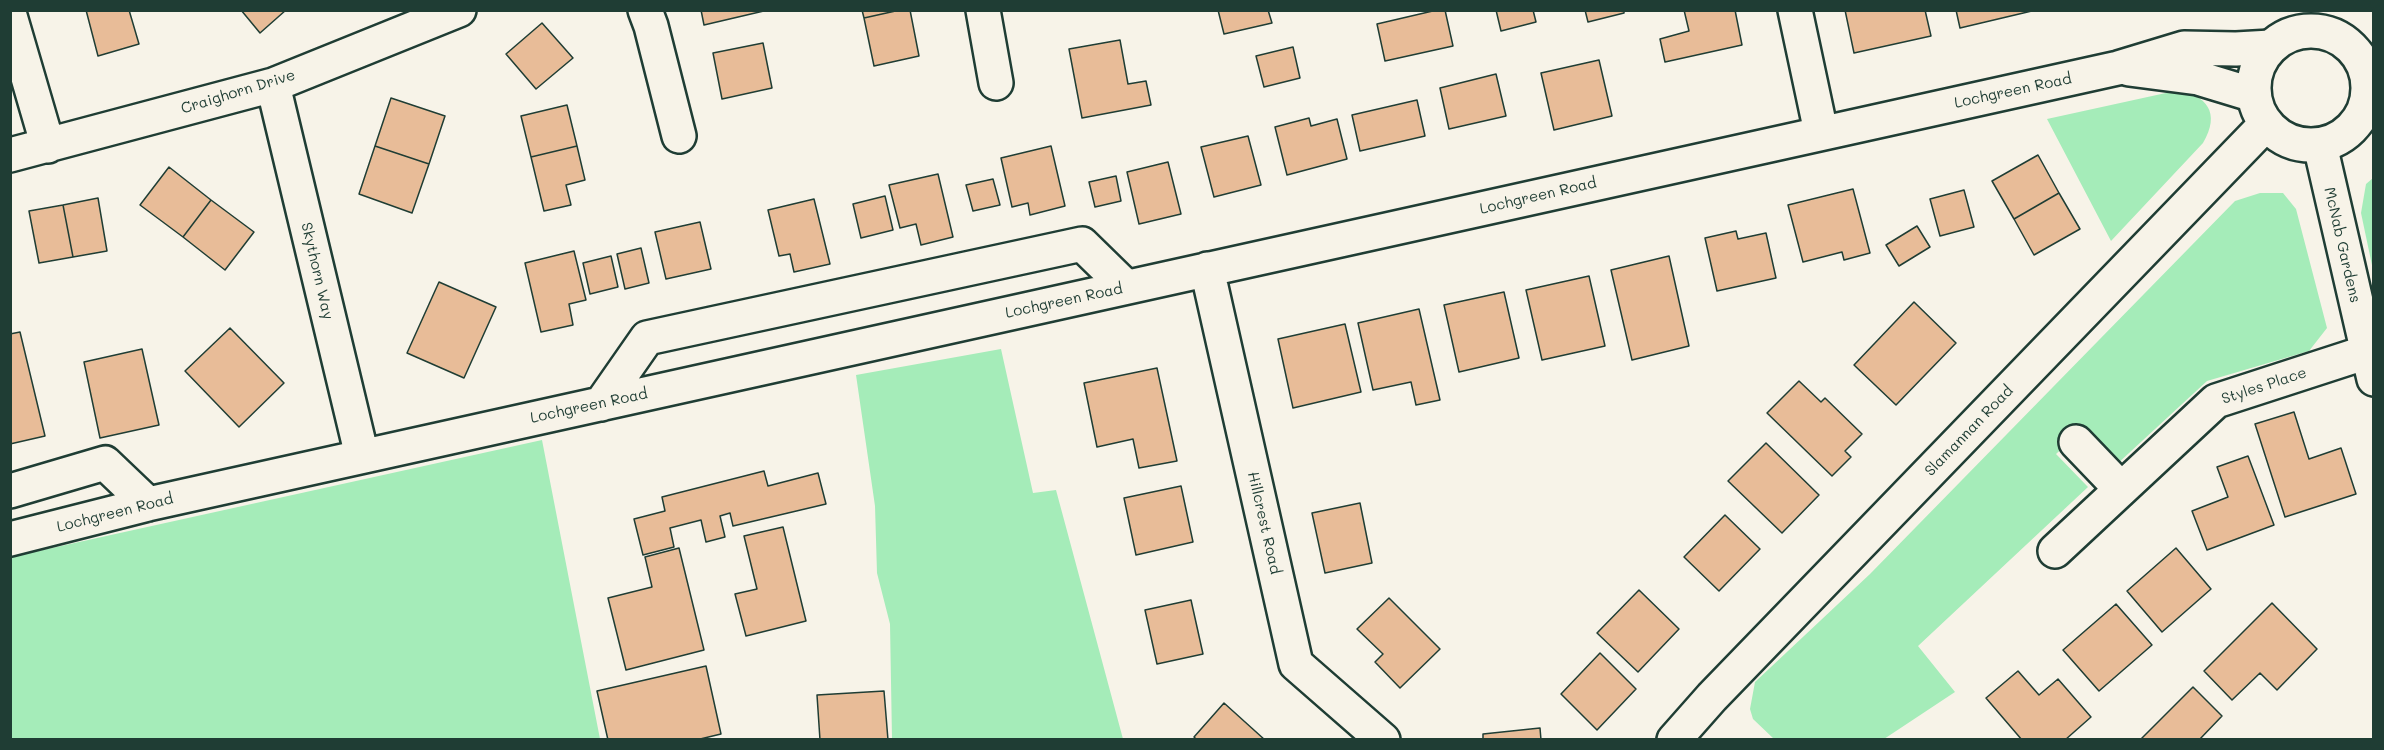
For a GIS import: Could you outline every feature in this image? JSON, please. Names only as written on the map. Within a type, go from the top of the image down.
[{"type":"street","name":"Craighorn Drive","points":[[10,155],[273,85],[459,10]]},
{"type":"street","points":[[645,10],[679,136]]},
{"type":"street","points":[[983,10],[996,83]]},
{"type":"street","points":[[1795,10],[1821,132]]},
{"type":"street","points":[[2310,30],[2329,33],[2346,41],[2359,55],[2371,84],[2363,116],[2352,130],[2337,140],[2305,146],[2277,135],[2260,110],[2255,78],[2260,61],[2271,47],[2289,35],[2310,30],[2344,10]]},
{"type":"street","points":[[10,16],[48,146]]},
{"type":"street","name":"Lochgreen Road","points":[[10,539],[148,504],[362,456],[2118,68],[2184,48],[2271,47]]},
{"type":"street","name":"Lochgreen Road","points":[[2118,68],[2198,78],[2260,110]]},
{"type":"street","name":"Skythorn Way","points":[[273,85],[362,456]]},
{"type":"street","name":"Slamannan Road","points":[[1674,740],[2260,110]]},
{"type":"street","name":"McNab Gardens","points":[[2319,145],[2370,365]]},
{"type":"street","points":[[601,404],[647,338],[1082,244],[1126,287]]},
{"type":"street","name":"Hillcrest Road","points":[[1207,269],[1296,664],[1383,740]]},
{"type":"street","name":"Styles Place","points":[[2055,551],[2216,401],[2370,365]]},
{"type":"street","points":[[2076,442],[2121,489]]},
{"type":"street","points":[[10,491],[105,463],[148,504]]},
{"type":"green space","points":[[2175,91],[2195,96],[2208,107],[2211,123],[2208,132],[2203,143],[2111,241],[2047,119]]},
{"type":"green space","points":[[2373,178],[2373,270],[2361,213],[2366,184]]},
{"type":"green space","points":[[2260,193],[2283,193],[2296,209],[2327,328],[2309,351],[2207,381],[2116,465],[2082,430],[2056,454],[2088,487],[1918,646],[1955,692],[1884,739],[1774,739],[1753,719],[1750,709],[1755,682],[1870,574],[2235,201]]},
{"type":"green space","points":[[1001,349],[1033,493],[1056,490],[1123,739],[892,739],[890,624],[877,573],[875,506],[856,375]]},
{"type":"green space","points":[[542,440],[600,739],[11,739],[11,557]]},
{"type":"building","points":[[86,10],[129,10],[139,44],[98,56]]},
{"type":"building","points":[[241,10],[286,10],[260,33]]},
{"type":"building","points":[[701,10],[768,10],[704,25]]},
{"type":"building","points":[[862,10],[900,10],[864,18]]},
{"type":"building","points":[[910,10],[919,56],[874,66],[864,18]]},
{"type":"building","points":[[1218,10],[1268,10],[1272,23],[1224,34]]},
{"type":"building","points":[[1445,10],[1453,46],[1385,61],[1377,24]]},
{"type":"building","points":[[1496,10],[1533,10],[1536,22],[1501,31]]},
{"type":"building","points":[[1585,10],[1624,10],[1624,13],[1588,22]]},
{"type":"building","points":[[1684,10],[1735,10],[1742,45],[1665,62],[1660,39],[1689,31]]},
{"type":"building","points":[[1845,10],[1925,10],[1931,36],[1854,53]]},
{"type":"building","points":[[1956,10],[2036,10],[1960,28]]},
{"type":"building","points":[[542,23],[573,58],[536,89],[506,54]]},
{"type":"building","points":[[1120,40],[1128,84],[1146,81],[1151,105],[1082,118],[1069,49]]},
{"type":"building","points":[[763,43],[772,88],[722,99],[713,53]]},
{"type":"building","points":[[1293,47],[1300,78],[1264,87],[1256,56]]},
{"type":"building","points":[[1599,60],[1612,116],[1554,130],[1541,73]]},
{"type":"building","points":[[1496,74],[1506,116],[1449,129],[1440,88]]},
{"type":"building","points":[[391,98],[445,116],[429,164],[375,146]]},
{"type":"building","points":[[1417,100],[1425,136],[1360,151],[1352,115]]},
{"type":"building","points":[[567,105],[577,146],[531,157],[521,116]]},
{"type":"building","points":[[1309,118],[1311,126],[1337,119],[1347,159],[1287,175],[1275,127]]},
{"type":"building","points":[[1248,136],[1261,185],[1214,197],[1201,147]]},
{"type":"building","points":[[375,146],[429,164],[412,213],[359,194]]},
{"type":"building","points":[[577,146],[585,180],[566,185],[571,205],[544,211],[531,157]]},
{"type":"building","points":[[1051,146],[1065,206],[1030,215],[1028,203],[1012,207],[1001,158]]},
{"type":"building","points":[[2038,155],[2059,193],[2014,219],[1992,181]]},
{"type":"building","points":[[1168,162],[1181,214],[1139,224],[1127,172]]},
{"type":"building","points":[[169,167],[211,200],[183,237],[140,205]]},
{"type":"building","points":[[938,174],[953,237],[921,245],[916,224],[900,228],[889,185]]},
{"type":"building","points":[[1116,176],[1121,201],[1095,207],[1089,182]]},
{"type":"building","points":[[993,179],[1000,205],[973,211],[966,185]]},
{"type":"building","points":[[1853,189],[1870,253],[1844,260],[1842,252],[1803,262],[1788,205]]},
{"type":"building","points":[[1964,190],[1974,227],[1940,236],[1930,199]]},
{"type":"building","points":[[2059,193],[2080,229],[2034,255],[2014,219]]},
{"type":"building","points":[[885,196],[893,230],[861,238],[853,204]]},
{"type":"building","points":[[98,198],[107,251],[73,257],[63,205]]},
{"type":"building","points":[[814,199],[830,264],[794,272],[790,254],[779,256],[768,210]]},
{"type":"building","points":[[211,200],[254,232],[225,270],[183,237]]},
{"type":"building","points":[[63,205],[73,257],[39,263],[29,211]]},
{"type":"building","points":[[700,222],[711,269],[666,279],[655,232]]},
{"type":"building","points":[[1917,226],[1930,247],[1899,266],[1886,245]]},
{"type":"building","points":[[1736,231],[1738,239],[1766,233],[1776,278],[1717,291],[1705,238]]},
{"type":"building","points":[[641,248],[649,283],[625,289],[617,254]]},
{"type":"building","points":[[574,251],[586,300],[569,304],[573,325],[541,332],[525,263]]},
{"type":"building","points":[[611,256],[618,287],[590,294],[583,263]]},
{"type":"building","points":[[1669,256],[1689,346],[1632,360],[1611,270]]},
{"type":"building","points":[[1589,276],[1605,346],[1542,360],[1526,290]]},
{"type":"building","points":[[439,282],[496,307],[464,378],[407,353]]},
{"type":"building","points":[[1504,292],[1519,358],[1459,372],[1444,305]]},
{"type":"building","points":[[1914,302],[1956,343],[1896,405],[1854,365]]},
{"type":"building","points":[[1419,309],[1440,400],[1416,405],[1411,382],[1373,390],[1358,323]]},
{"type":"building","points":[[1345,324],[1361,392],[1293,408],[1278,339]]},
{"type":"building","points":[[230,328],[284,383],[239,427],[185,371]]},
{"type":"building","points":[[20,332],[45,436],[10,444],[10,334]]},
{"type":"building","points":[[142,349],[159,425],[100,438],[84,362]]},
{"type":"building","points":[[1157,368],[1177,461],[1139,468],[1133,439],[1097,447],[1084,383]]},
{"type":"building","points":[[1799,381],[1821,402],[1825,398],[1862,434],[1845,451],[1851,457],[1832,476],[1767,413]]},
{"type":"building","points":[[2294,412],[2309,459],[2341,448],[2356,494],[2285,517],[2255,424]]},
{"type":"building","points":[[1766,443],[1819,495],[1782,533],[1728,481]]},
{"type":"building","points":[[2248,456],[2274,525],[2207,550],[2192,511],[2228,497],[2217,467]]},
{"type":"building","points":[[764,471],[768,486],[818,473],[826,504],[733,526],[730,513],[720,516],[725,537],[706,542],[701,520],[670,528],[674,547],[643,555],[634,519],[665,511],[662,497]]},
{"type":"building","points":[[1181,486],[1193,542],[1136,555],[1124,498]]},
{"type":"building","points":[[1360,503],[1372,563],[1325,573],[1312,513]]},
{"type":"building","points":[[1725,515],[1760,549],[1719,591],[1684,557]]},
{"type":"building","points":[[783,527],[806,621],[746,636],[735,594],[757,589],[744,536]]},
{"type":"building","points":[[679,548],[704,650],[626,670],[608,598],[652,587],[645,557]]},
{"type":"building","points":[[2176,548],[2211,589],[2162,632],[2127,591]]},
{"type":"building","points":[[1639,590],[1679,629],[1638,672],[1597,633]]},
{"type":"building","points":[[1389,598],[1440,649],[1400,688],[1375,662],[1383,654],[1357,629]]},
{"type":"building","points":[[1191,600],[1203,654],[1157,664],[1145,610]]},
{"type":"building","points":[[2272,603],[2317,649],[2277,690],[2260,673],[2232,700],[2204,671]]},
{"type":"building","points":[[2116,604],[2152,645],[2099,691],[2063,650]]},
{"type":"building","points":[[1600,653],[1636,689],[1597,730],[1561,694]]},
{"type":"building","points":[[706,666],[721,734],[696,740],[608,740],[597,691]]},
{"type":"building","points":[[2018,671],[2039,695],[2058,679],[2091,717],[2065,740],[2022,740],[1986,698]]},
{"type":"building","points":[[2193,687],[2222,716],[2199,740],[2140,740]]},
{"type":"building","points":[[884,691],[888,740],[820,740],[817,695]]},
{"type":"building","points":[[1224,703],[1265,740],[1197,740],[1194,737]]},
{"type":"building","points":[[1540,728],[1541,740],[1483,740],[1483,734]]}]
